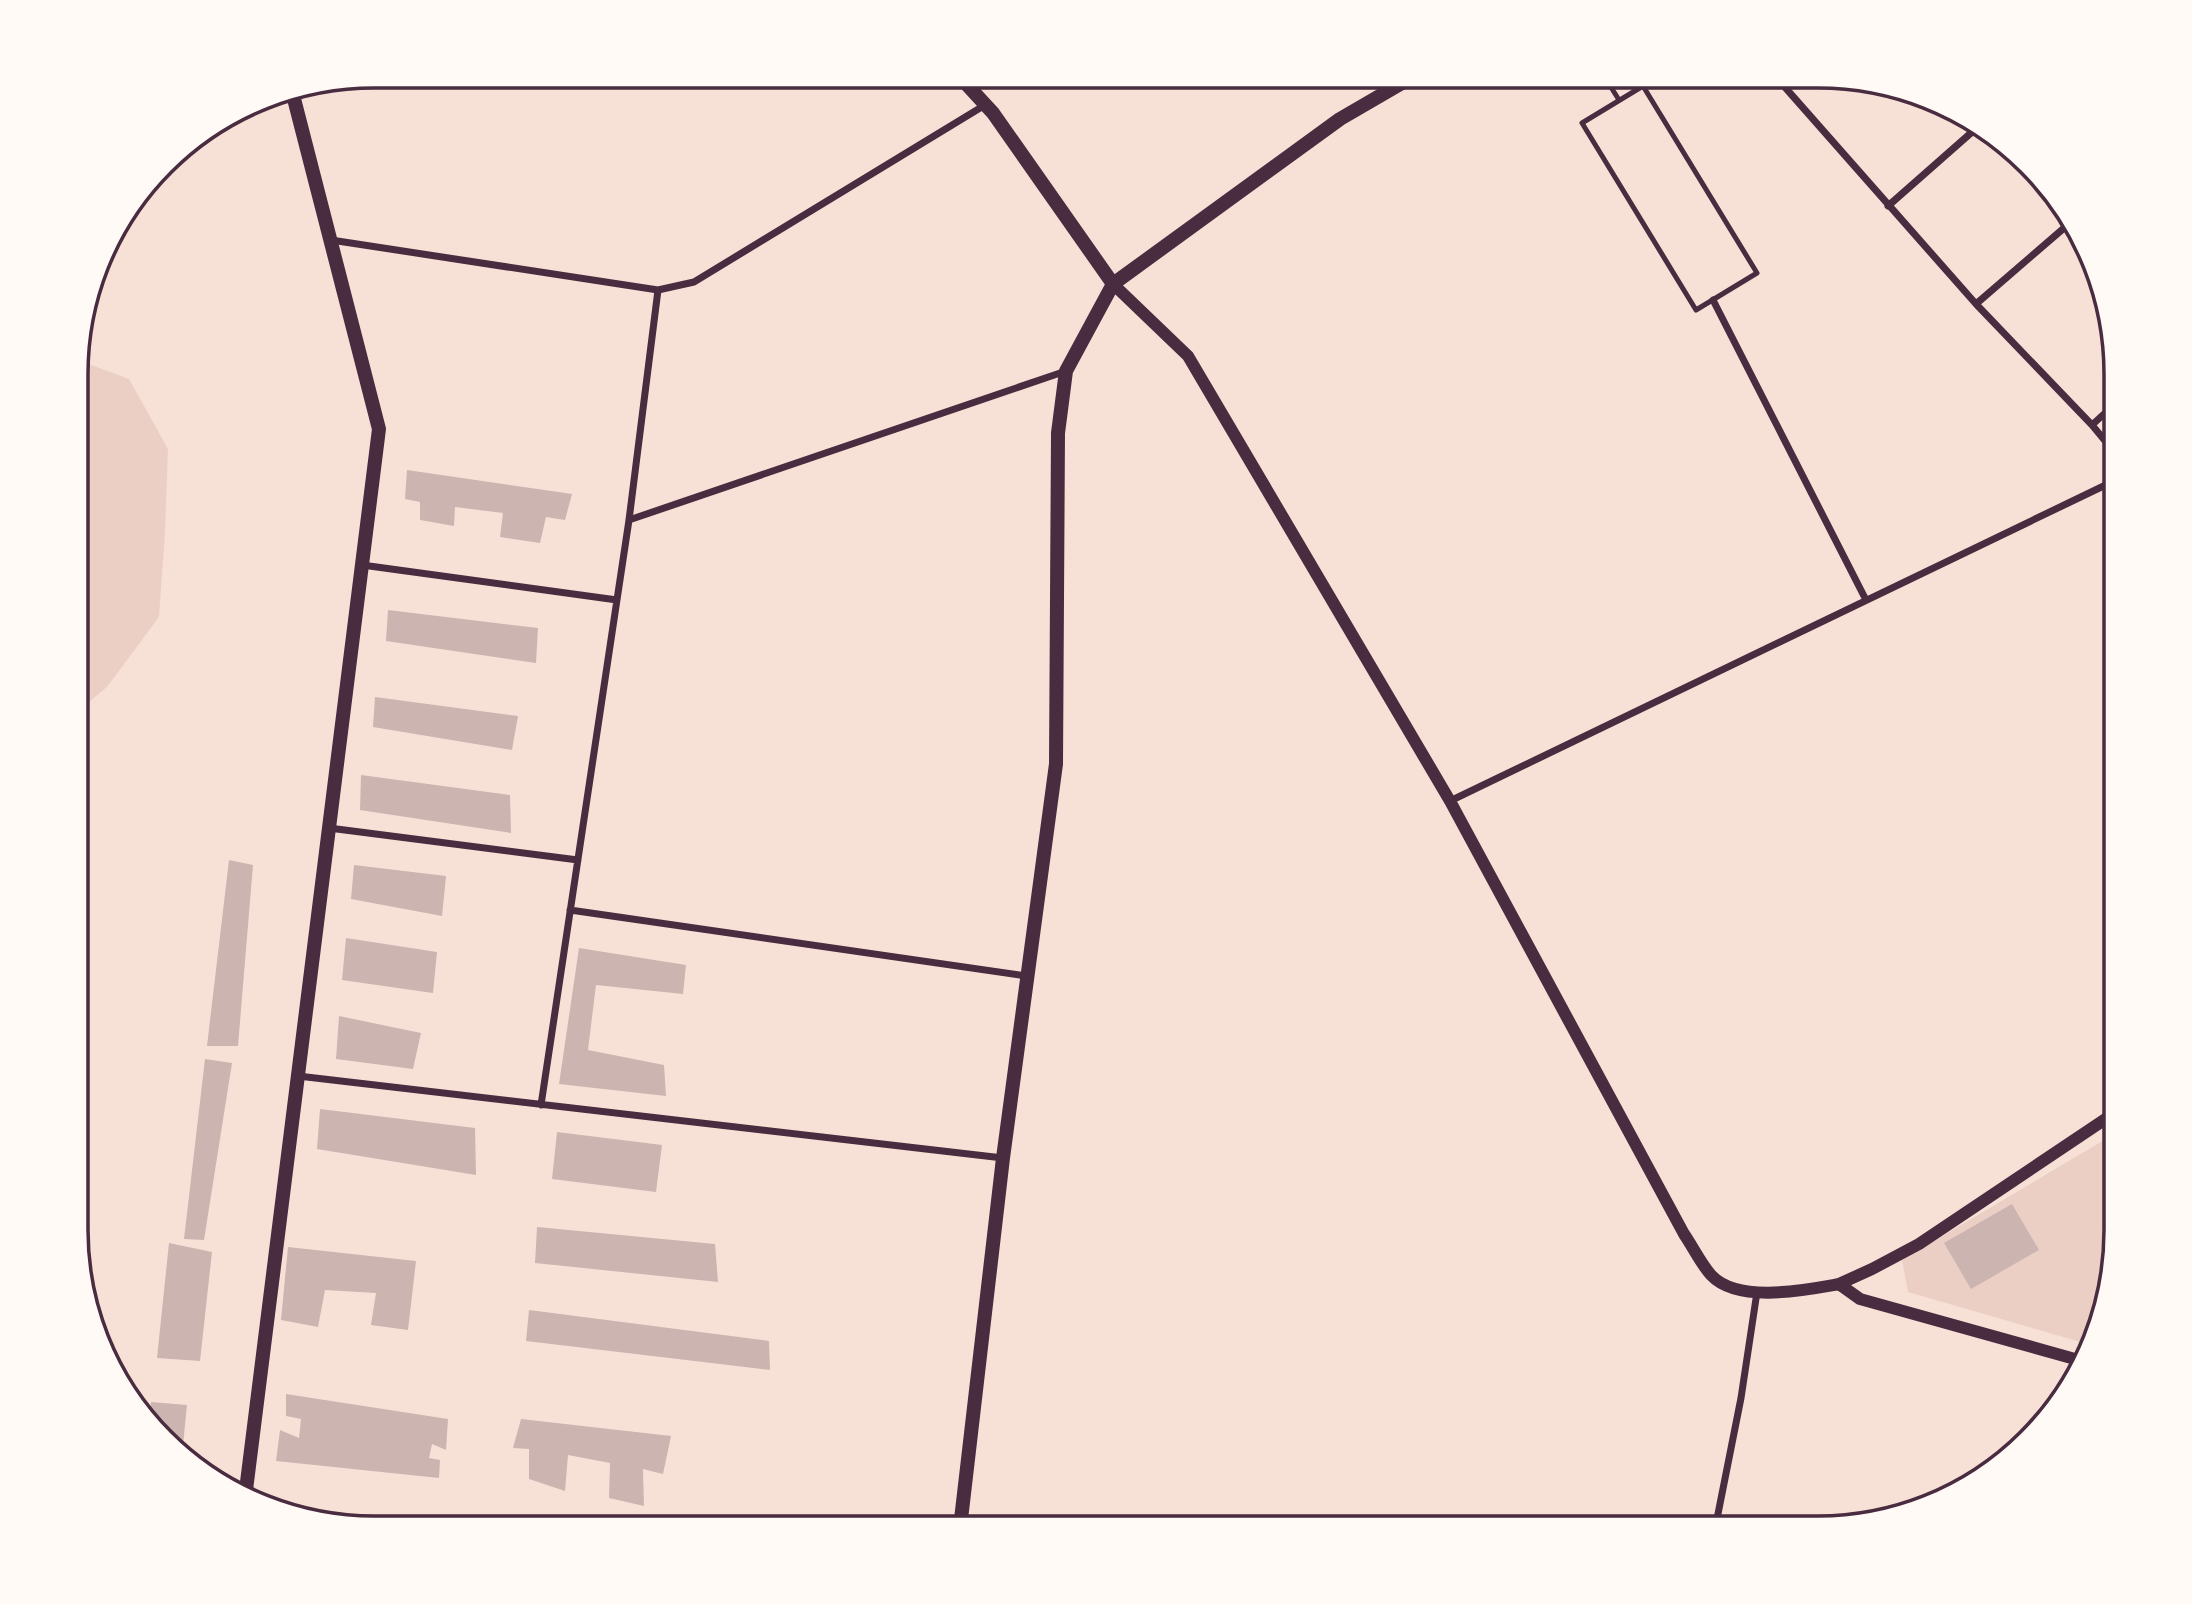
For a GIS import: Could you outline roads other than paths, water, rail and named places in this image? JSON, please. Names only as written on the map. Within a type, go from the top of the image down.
[{"type":"main road","points":[[970,88],[985,105],[1113,284]]},
{"type":"main road","points":[[961,1516],[1003,1158],[1056,764],[1058,433],[1066,371],[1113,284],[1340,119],[1393,88]]},
{"type":"main road","points":[[246,1487],[379,429],[294,99]]},
{"type":"street","points":[[1785,88],[1976,304],[2104,440]]},
{"type":"street","points":[[330,240],[658,290],[694,282],[985,105]]},
{"type":"street","points":[[1888,206],[1972,132]]},
{"type":"street","points":[[1976,304],[2064,228]]},
{"type":"street","points":[[1113,284],[1188,356],[1450,801],[1684,1234],[1712,1276],[1728,1287],[1757,1292],[1788,1293],[1839,1284],[1919,1244],[2104,1120]]},
{"type":"street","points":[[541,1105],[629,520],[658,290]]},
{"type":"street","points":[[1713,300],[1866,600]]},
{"type":"street","points":[[629,520],[1066,371]]},
{"type":"street","points":[[2092,425],[2104,414]]},
{"type":"street","points":[[1450,801],[2104,486]]},
{"type":"street","points":[[362,565],[617,600]]},
{"type":"street","points":[[329,828],[578,860]]},
{"type":"street","points":[[570,910],[1028,976]]},
{"type":"street","points":[[298,1076],[1003,1158]]},
{"type":"street","points":[[1839,1284],[1860,1299],[2074,1359]]},
{"type":"street","points":[[1718,1516],[1741,1398],[1757,1292]]},
{"type":"lane","points":[[1612,88],[1619,100]]},
{"type":"lane","points":[[1640,88],[1581,123],[1696,310],[1757,273],[1644,88]]}]
